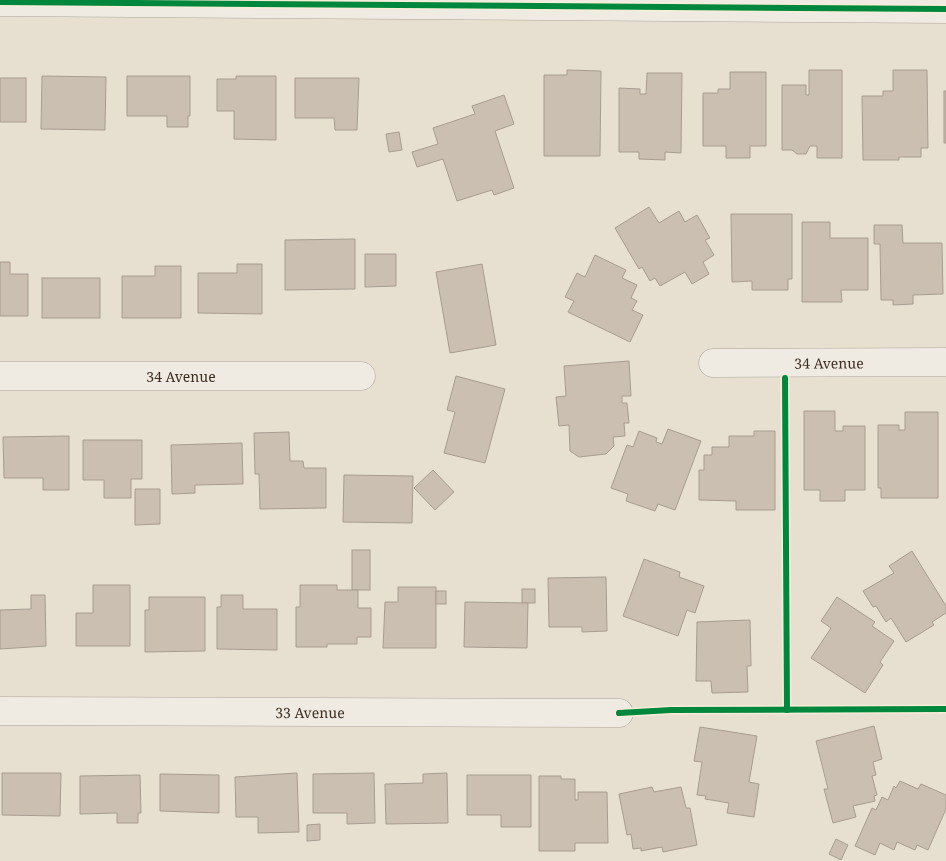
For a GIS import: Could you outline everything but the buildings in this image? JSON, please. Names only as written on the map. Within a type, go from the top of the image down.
[{"type":"street","points":[[0,2],[659,3],[946,9]]},
{"type":"street","name":"34 Avenue","points":[[713,363],[946,362]]},
{"type":"street","name":"34 Avenue","points":[[0,376],[361,376]]},
{"type":"street","name":"33 Avenue","points":[[0,711],[619,713]]},
{"type":"cycle path","points":[[0,2],[946,9]]},
{"type":"cycle path","points":[[785,378],[787,710]]},
{"type":"cycle path","points":[[619,713],[671,710],[946,709]]}]
